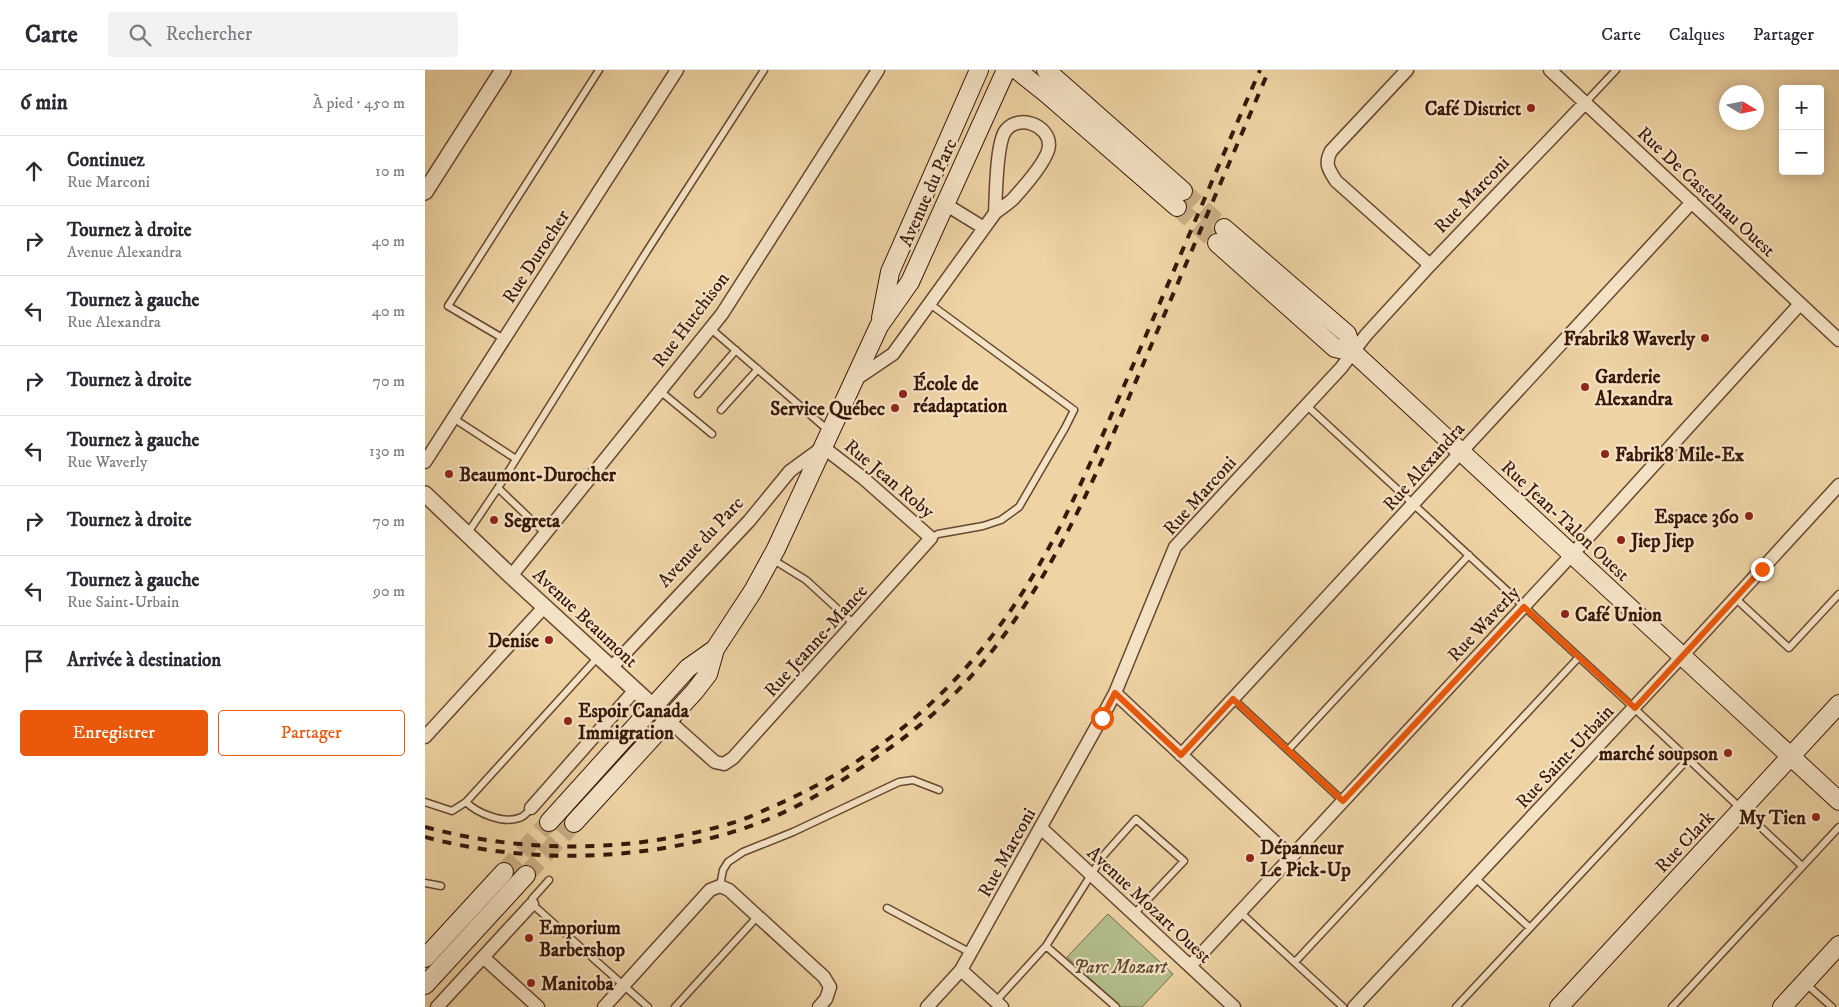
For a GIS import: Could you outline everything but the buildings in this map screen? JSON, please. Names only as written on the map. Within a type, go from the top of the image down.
[{"type":"main road","name":"Avenue du Parc","points":[[574,823],[695,691],[708,674],[715,649],[740,613],[771,559],[879,326],[891,272],[979,70]]},
{"type":"main road","name":"Avenue du Parc","points":[[879,326],[910,282],[1006,70]]},
{"type":"main road","points":[[1017,70],[1180,199],[1046,70]]},
{"type":"main road","name":"Rue Jean-Talon Ouest","points":[[1221,235],[1347,334],[1353,352],[1839,801]]},
{"type":"main road","name":"Avenue du Parc","points":[[549,822],[687,668],[715,649]]},
{"type":"main road","name":"Rue Clark","points":[[1559,1007],[1839,704]]},
{"type":"main road","points":[[425,958],[504,872]]},
{"type":"main road","points":[[425,985],[526,875]]},
{"type":"main road","points":[[1782,1007],[1839,945]]},
{"type":"street","points":[[425,192],[503,70]]},
{"type":"street","name":"Rue Durocher","points":[[425,462],[677,70]]},
{"type":"street","points":[[1407,70],[1331,151],[1327,158],[1327,167],[1337,181],[1430,265]]},
{"type":"street","name":"Rue De Castelnau Ouest","points":[[1550,70],[1839,340]]},
{"type":"street","name":"Rue Hutchison","points":[[511,576],[722,314],[876,71]]},
{"type":"street","name":"Rue Marconi","points":[[927,1007],[961,970],[1115,693],[1175,547],[1341,368],[1430,265],[1585,103]]},
{"type":"street","name":"Avenue du Parc","points":[[856,379],[893,354],[995,213],[1012,200],[1046,157],[1049,146],[1047,136],[1034,124],[1017,123],[1005,131],[1001,143],[996,182],[995,213]]},
{"type":"street","name":"Rue Alexandra","points":[[1181,755],[1692,202]]},
{"type":"street","points":[[945,204],[984,228]]},
{"type":"street","name":"Rue Waverly","points":[[1190,966],[1524,607],[1800,304]]},
{"type":"street","name":"Avenue du Parc","points":[[611,668],[749,521],[790,471],[827,439]]},
{"type":"street","name":"Rue Jean Roby","points":[[827,439],[863,478],[931,538]]},
{"type":"street","name":"Rue Saint-Urbain","points":[[1354,1007],[1635,708],[1839,485]]},
{"type":"street","name":"Avenue Beaumont","points":[[425,494],[668,720],[715,762],[724,764]]},
{"type":"street","name":"Rue Jeanne-Mance","points":[[724,764],[733,758],[931,538]]},
{"type":"street","points":[[425,737],[545,606]]},
{"type":"street","points":[[531,808],[635,690]]},
{"type":"street","points":[[1115,693],[1291,857]]},
{"type":"street","name":"Avenue Mozart Ouest","points":[[1041,828],[1234,1007]]},
{"type":"street","points":[[604,1007],[710,890],[720,886],[729,890],[824,977],[830,988],[826,999],[819,1007]]},
{"type":"street","points":[[437,1007],[532,904]]},
{"type":"street","points":[[483,957],[533,1005]]},
{"type":"street","points":[[961,970],[999,1004]]},
{"type":"lane","points":[[504,339],[448,306],[599,70]]},
{"type":"lane","points":[[467,534],[764,70]]},
{"type":"lane","points":[[1585,103],[1616,70]]},
{"type":"lane","points":[[930,304],[1073,410],[1065,428],[1019,507],[1001,520],[983,526],[938,534],[931,538]]},
{"type":"lane","points":[[710,328],[758,369],[827,439]]},
{"type":"lane","points":[[698,394],[736,350]]},
{"type":"lane","points":[[721,410],[758,369]]},
{"type":"lane","points":[[660,391],[712,434]]},
{"type":"lane","points":[[1307,405],[1803,866]]},
{"type":"lane","points":[[453,418],[516,459]]},
{"type":"lane","points":[[498,488],[545,533]]},
{"type":"lane","points":[[1288,750],[1469,556]]},
{"type":"lane","points":[[771,559],[806,580],[854,624]]},
{"type":"lane","points":[[1735,598],[1789,648],[1839,594]]},
{"type":"lane","points":[[425,802],[453,811],[466,802],[599,656]]},
{"type":"lane","points":[[1295,962],[1579,657]]},
{"type":"lane","points":[[1233,699],[1343,801]]},
{"type":"lane","points":[[1457,1007],[1688,759]]},
{"type":"lane","points":[[720,886],[723,870],[728,862],[743,852],[793,832],[899,782],[913,780],[939,790]]},
{"type":"lane","points":[[466,802],[473,809],[503,819],[518,819],[531,808]]},
{"type":"lane","points":[[999,1004],[1046,946],[1103,856],[1136,818],[1184,861],[1134,914]]},
{"type":"lane","points":[[1672,1007],[1839,827]]},
{"type":"lane","points":[[1475,878],[1530,928]]},
{"type":"lane","points":[[549,880],[532,899],[532,904],[648,1007]]},
{"type":"lane","points":[[425,883],[441,886]]},
{"type":"lane","points":[[887,908],[971,953]]},
{"type":"lane","points":[[1240,912],[1343,1007]]},
{"type":"lane","points":[[675,1007],[758,916]]},
{"type":"lane","points":[[1046,946],[1116,1007]]},
{"type":"lane","points":[[1804,983],[1832,1007]]},
{"type":"green space","name":"Parc Mozart","points":[[1108,914],[1173,974],[1142,1007],[1121,1007],[1067,957]]},
{"type":"tunnel","points":[[1183,191],[1224,228]]},
{"type":"tunnel","points":[[1177,207],[1217,243]]},
{"type":"tunnel","points":[[504,872],[549,822]]},
{"type":"tunnel","points":[[526,875],[574,823]]},
{"type":"railway","points":[[425,827],[463,836],[540,846],[618,845],[694,833],[754,815],[832,777],[893,736],[921,712],[948,687],[995,632],[1035,573],[1069,510],[1099,445],[1260,70]]},
{"type":"railway","points":[[425,837],[463,846],[503,852],[582,856],[662,848],[701,841],[757,824],[810,799],[843,780],[922,724],[964,684],[1006,633],[1043,577],[1075,518],[1103,458],[1269,70]]},
{"type":"place","name":"Café District","points":[[1531,108]]},
{"type":"place","name":"Frabrik8 Waverly","points":[[1705,338]]},
{"type":"place","name":"Garderie Alexandra","points":[[1585,387]]},
{"type":"place","name":"École de réadaptation","points":[[903,394]]},
{"type":"place","name":"Service Québec","points":[[895,408]]},
{"type":"place","name":"Fabrik8 Mile-Ex","points":[[1605,454]]},
{"type":"place","name":"Beaumont-Durocher","points":[[449,474]]},
{"type":"place","name":"Espace 360","points":[[1749,516]]},
{"type":"place","name":"Segreta","points":[[494,520]]},
{"type":"place","name":"Jiep Jiep","points":[[1621,540]]},
{"type":"place","name":"Café Union","points":[[1565,614]]},
{"type":"place","name":"Denise","points":[[549,640]]},
{"type":"place","name":"Espoir Canada Immigration","points":[[568,721]]},
{"type":"place","name":"marché soupson","points":[[1728,753]]},
{"type":"place","name":"My Tien","points":[[1816,817]]},
{"type":"place","name":"Dépanneur Le Pick-Up","points":[[1250,858]]},
{"type":"place","name":"Emporium Barbershop","points":[[529,938]]},
{"type":"place","name":"Manitoba","points":[[531,983]]},
{"type":"route","points":[[1102,718],[1115,693],[1181,755],[1233,699],[1343,801],[1524,607],[1635,708],[1762,569]]}]
